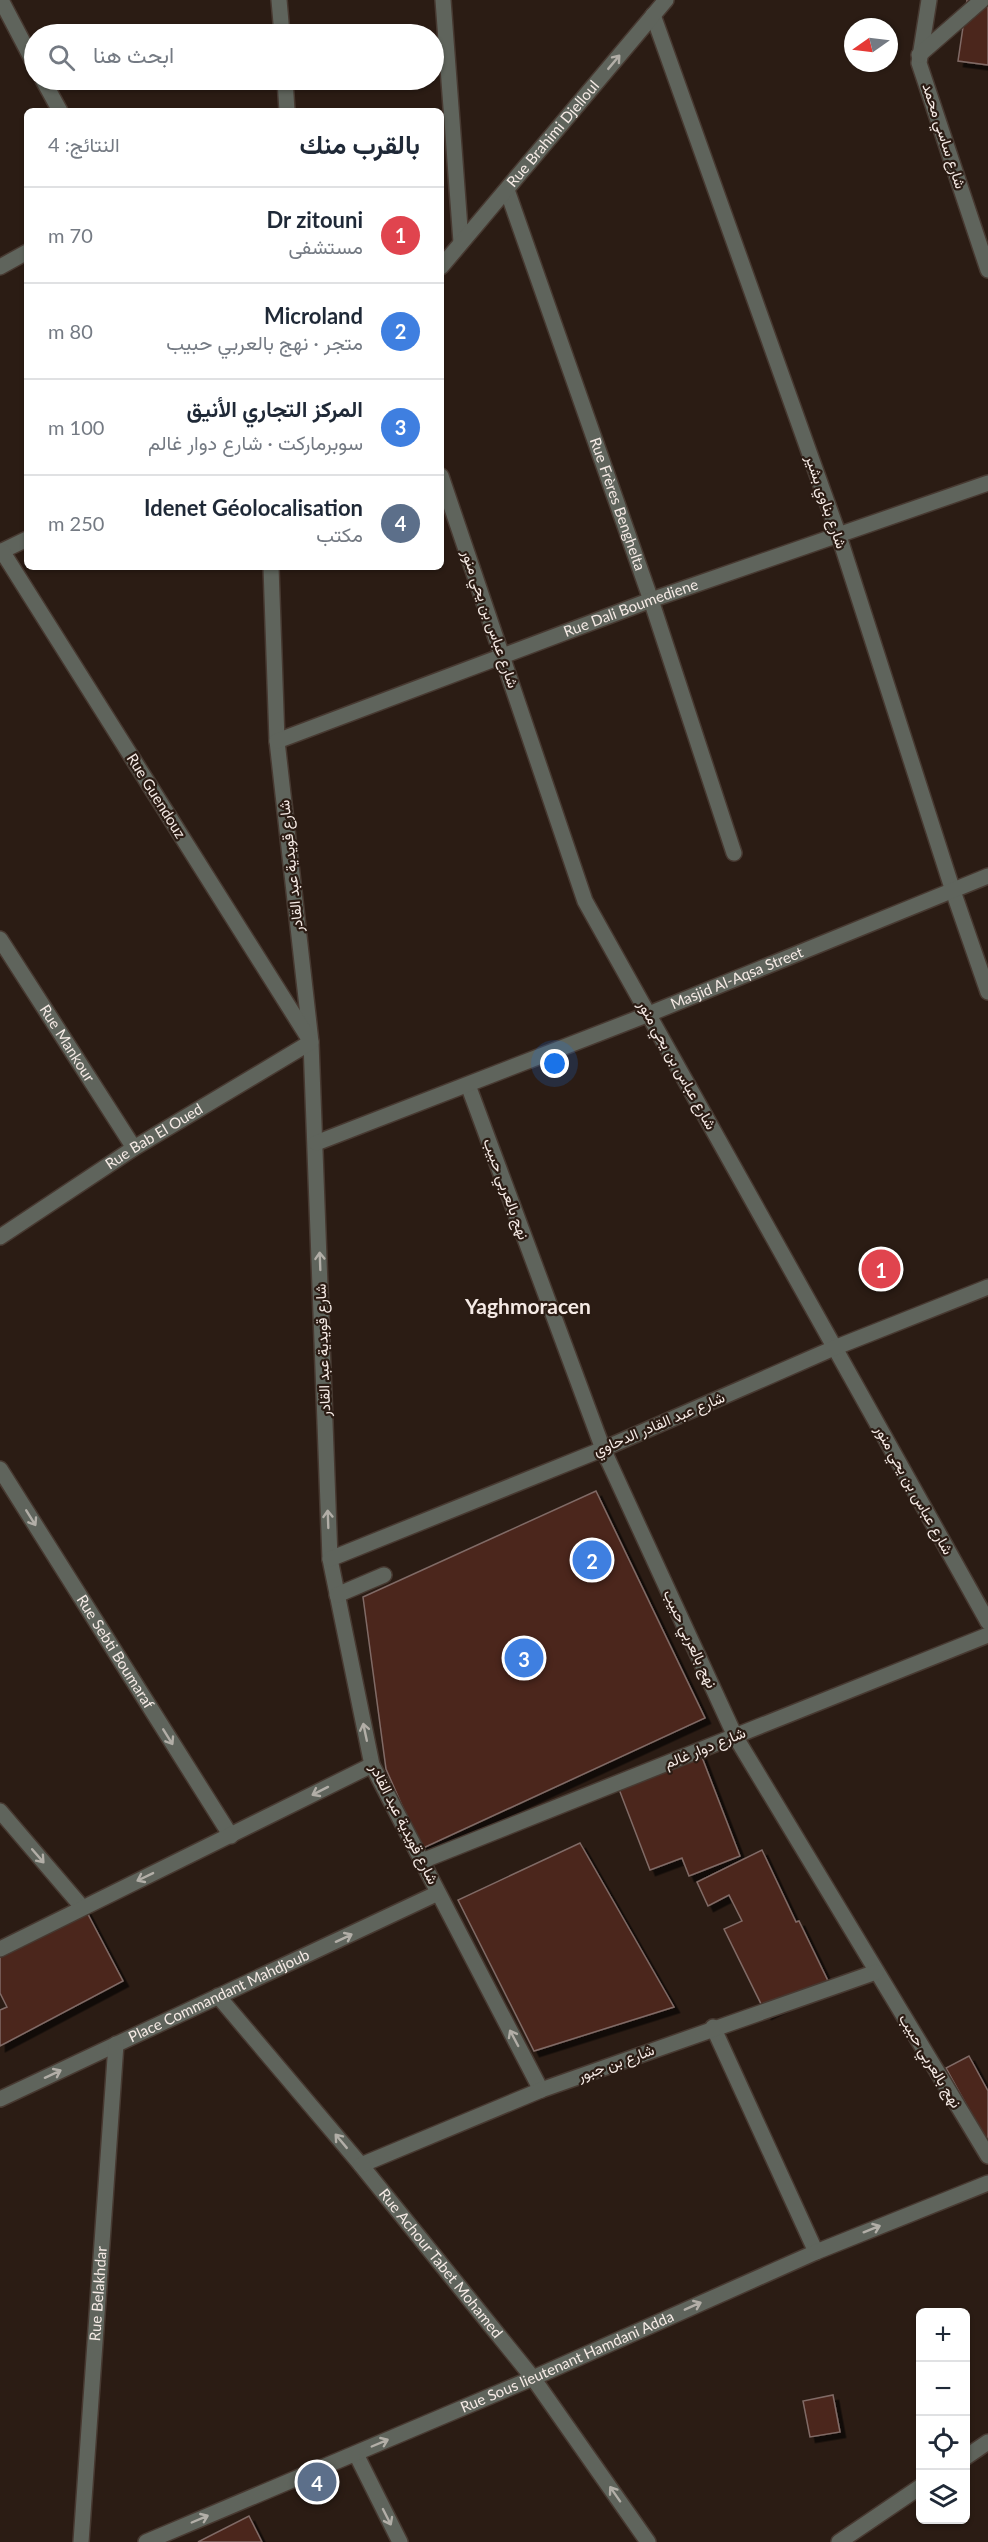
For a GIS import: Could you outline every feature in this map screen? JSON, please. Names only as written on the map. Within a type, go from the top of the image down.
[{"type":"street","points":[[2,0],[24,43]]},
{"type":"street","points":[[279,0],[281,24]]},
{"type":"street","points":[[442,0],[444,24]]},
{"type":"street","name":"Rue Brahimi Djelloul","points":[[444,263],[666,0]]},
{"type":"street","name":"شارع ساسي محمد","points":[[929,0],[919,55],[988,270]]},
{"type":"street","points":[[919,55],[982,0]]},
{"type":"street","name":"شارع بناوي بشير","points":[[653,15],[838,533],[953,891],[988,992]]},
{"type":"street","points":[[444,25],[461,242]]},
{"type":"street","points":[[48,90],[58,108]]},
{"type":"street","points":[[286,90],[287,108]]},
{"type":"street","name":"Rue Frères Benghelta","points":[[507,190],[651,600],[734,853]]},
{"type":"street","points":[[0,267],[24,254]]},
{"type":"street","name":"Rue Dali Boumediene","points":[[277,741],[651,600],[838,533],[988,483]]},
{"type":"street","name":"شارع عباس بن يحي منور","points":[[444,485],[585,901],[988,1622]]},
{"type":"street","points":[[1,551],[24,540]]},
{"type":"street","name":"Rue Guendouz","points":[[1,551],[311,1042]]},
{"type":"street","name":"شارع قويدية عبد القادر","points":[[270,570],[277,741],[311,1042],[330,1559],[372,1765],[541,2090]]},
{"type":"street","name":"Masjid Al-Aqsa Street","points":[[316,1143],[649,1014],[988,876]]},
{"type":"street","name":"Rue Mankour","points":[[0,939],[135,1148]]},
{"type":"street","name":"Rue Bab El Oued","points":[[0,1237],[135,1148],[311,1042]]},
{"type":"street","name":"نهج بالعربي حبيب","points":[[468,1085],[603,1449],[735,1736],[988,2156]]},
{"type":"street","name":"شارع عبد القادر الدحاوي","points":[[330,1559],[603,1449],[834,1348],[988,1287]]},
{"type":"street","name":"Rue Sebti Boumaraf","points":[[0,1469],[231,1836]]},
{"type":"street","points":[[337,1595],[384,1575]]},
{"type":"street","name":"شارع دوار غالم","points":[[422,1861],[988,1635]]},
{"type":"street","points":[[0,1949],[372,1765]]},
{"type":"street","points":[[0,1811],[82,1907]]},
{"type":"street","name":"Place Commandant Mahdjoub","points":[[0,2099],[438,1893]]},
{"type":"street","name":"شارع بن جبور","points":[[361,2165],[541,2090],[713,2027],[876,1972]]},
{"type":"street","name":"Rue Achour Tabet Mohamed","points":[[219,1996],[361,2165],[533,2378],[648,2542]]},
{"type":"street","points":[[713,2027],[816,2252]]},
{"type":"street","name":"Rue Belakhdar","points":[[81,2542],[116,2044]]},
{"type":"street","name":"Rue Sous lieutenant Hamdani Adda","points":[[146,2542],[533,2378],[816,2252],[988,2183]]},
{"type":"street","points":[[970,2454],[988,2442]]},
{"type":"street","points":[[356,2454],[400,2542]]},
{"type":"street","points":[[839,2542],[916,2490]]},
{"type":"building","points":[[967,0],[988,0],[988,65],[958,61]]},
{"type":"building","points":[[596,1491],[705,1718],[421,1849],[386,1769],[363,1597]]},
{"type":"building","points":[[700,1752],[740,1856],[689,1876],[682,1858],[650,1870],[617,1784]]},
{"type":"building","points":[[580,1843],[674,2007],[534,2051],[458,1900]]},
{"type":"building","points":[[762,1850],[796,1922],[799,1921],[829,1983],[766,2014],[724,1929],[742,1921],[729,1895],[708,1906],[697,1882]]},
{"type":"building","points":[[81,1901],[123,1981],[0,2046],[0,2010],[7,2007],[0,1993],[0,1944]]},
{"type":"building","points":[[969,2056],[988,2091],[988,2144],[946,2068]]},
{"type":"building","points":[[833,2395],[840,2432],[810,2437],[803,2401]]},
{"type":"building","points":[[249,2516],[262,2542],[198,2542]]},
{"type":"place","name":"Dr zitouni","points":[[881,1269]]},
{"type":"place","name":"Microland","points":[[592,1560]]},
{"type":"place","name":"المركز التجاري الأنيق","points":[[524,1658]]},
{"type":"place","name":"Idenet Géolocalisation","points":[[317,2482]]},
{"type":"district","name":"Yaghmoracen","points":[[528,1307]]}]
